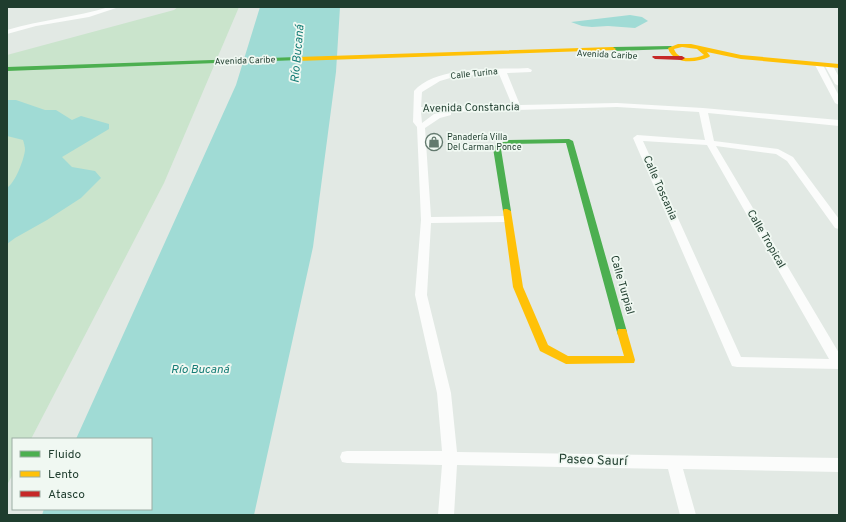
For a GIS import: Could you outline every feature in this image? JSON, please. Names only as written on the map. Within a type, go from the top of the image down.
[{"type":"street","points":[[7,32],[35,24],[89,15],[116,7]]},
{"type":"street","points":[[672,45],[671,53],[682,58]]},
{"type":"street","name":"Avenida Caribe","points":[[7,69],[395,57],[640,48],[672,45],[683,45],[702,49]]},
{"type":"street","points":[[702,49],[707,53],[707,56],[702,59]]},
{"type":"street","points":[[702,49],[741,57],[830,69]]},
{"type":"street","name":"Avenida Caribe","points":[[531,52],[702,59]]},
{"type":"street","points":[[702,59],[830,69]]},
{"type":"street","points":[[830,69],[839,84]]},
{"type":"street","points":[[830,69],[839,103]]},
{"type":"street","name":"Calle Turina","points":[[417,110],[418,91],[437,79],[457,74],[528,70]]},
{"type":"street","points":[[502,71],[517,107]]},
{"type":"street","name":"Avenida Constancia","points":[[446,515],[450,457],[444,393],[421,295],[426,220],[421,127],[417,122],[417,110],[617,105],[703,110],[839,123]]},
{"type":"street","points":[[421,127],[437,116],[461,109]]},
{"type":"street","name":"Calle Tropical","points":[[703,110],[710,143],[839,364]]},
{"type":"street","name":"Calle Toscania","points":[[839,226],[790,159],[778,152],[710,143],[637,138],[737,362],[839,364]]},
{"type":"street","name":"Calle Turpial","points":[[569,140],[630,360],[566,360],[544,348],[518,287],[507,219],[497,148],[508,142],[569,140]]},
{"type":"street","points":[[426,220],[507,219]]},
{"type":"street","name":"Paseo Saurí","points":[[347,457],[450,457],[674,464],[839,465]]},
{"type":"street","points":[[674,464],[688,515]]},
{"type":"green space","points":[[178,7],[239,7],[164,183],[32,438],[12,438],[12,476],[7,485],[7,55],[174,10]]},
{"type":"water","name":"Río Bucaná","points":[[260,7],[340,7],[336,72],[313,247],[254,515],[42,515],[44,510],[152,510],[152,438],[76,438],[236,85]]},
{"type":"water","points":[[630,15],[642,17],[648,21],[635,28],[608,26],[592,27],[582,26],[571,22]]},
{"type":"water","points":[[7,100],[16,100],[45,110],[56,110],[72,120],[81,116],[109,124],[109,129],[62,157],[72,167],[95,171],[101,178],[81,198],[7,244],[7,188],[19,171],[25,150],[23,140],[7,136]]},
{"type":"traffic: fast","points":[[613,49],[671,48]]},
{"type":"traffic: fast","points":[[7,69],[297,59]]},
{"type":"traffic: fast","points":[[569,141],[622,332]]},
{"type":"traffic: fast","points":[[507,211],[497,148],[508,142],[569,141]]},
{"type":"traffic: slow","points":[[678,46],[695,46],[705,52],[707,56],[692,60],[680,58],[672,53],[671,48],[678,46]]},
{"type":"traffic: slow","points":[[297,59],[613,49]]},
{"type":"traffic: slow","points":[[702,49],[741,57],[839,66]]},
{"type":"traffic: slow","points":[[507,211],[518,287],[544,348],[566,360],[630,360],[622,332]]},
{"type":"traffic: jam","points":[[655,57],[682,58]]},
{"type":"place","name":"Panadería Villa Del Carman Ponce","points":[[434,142]]}]
